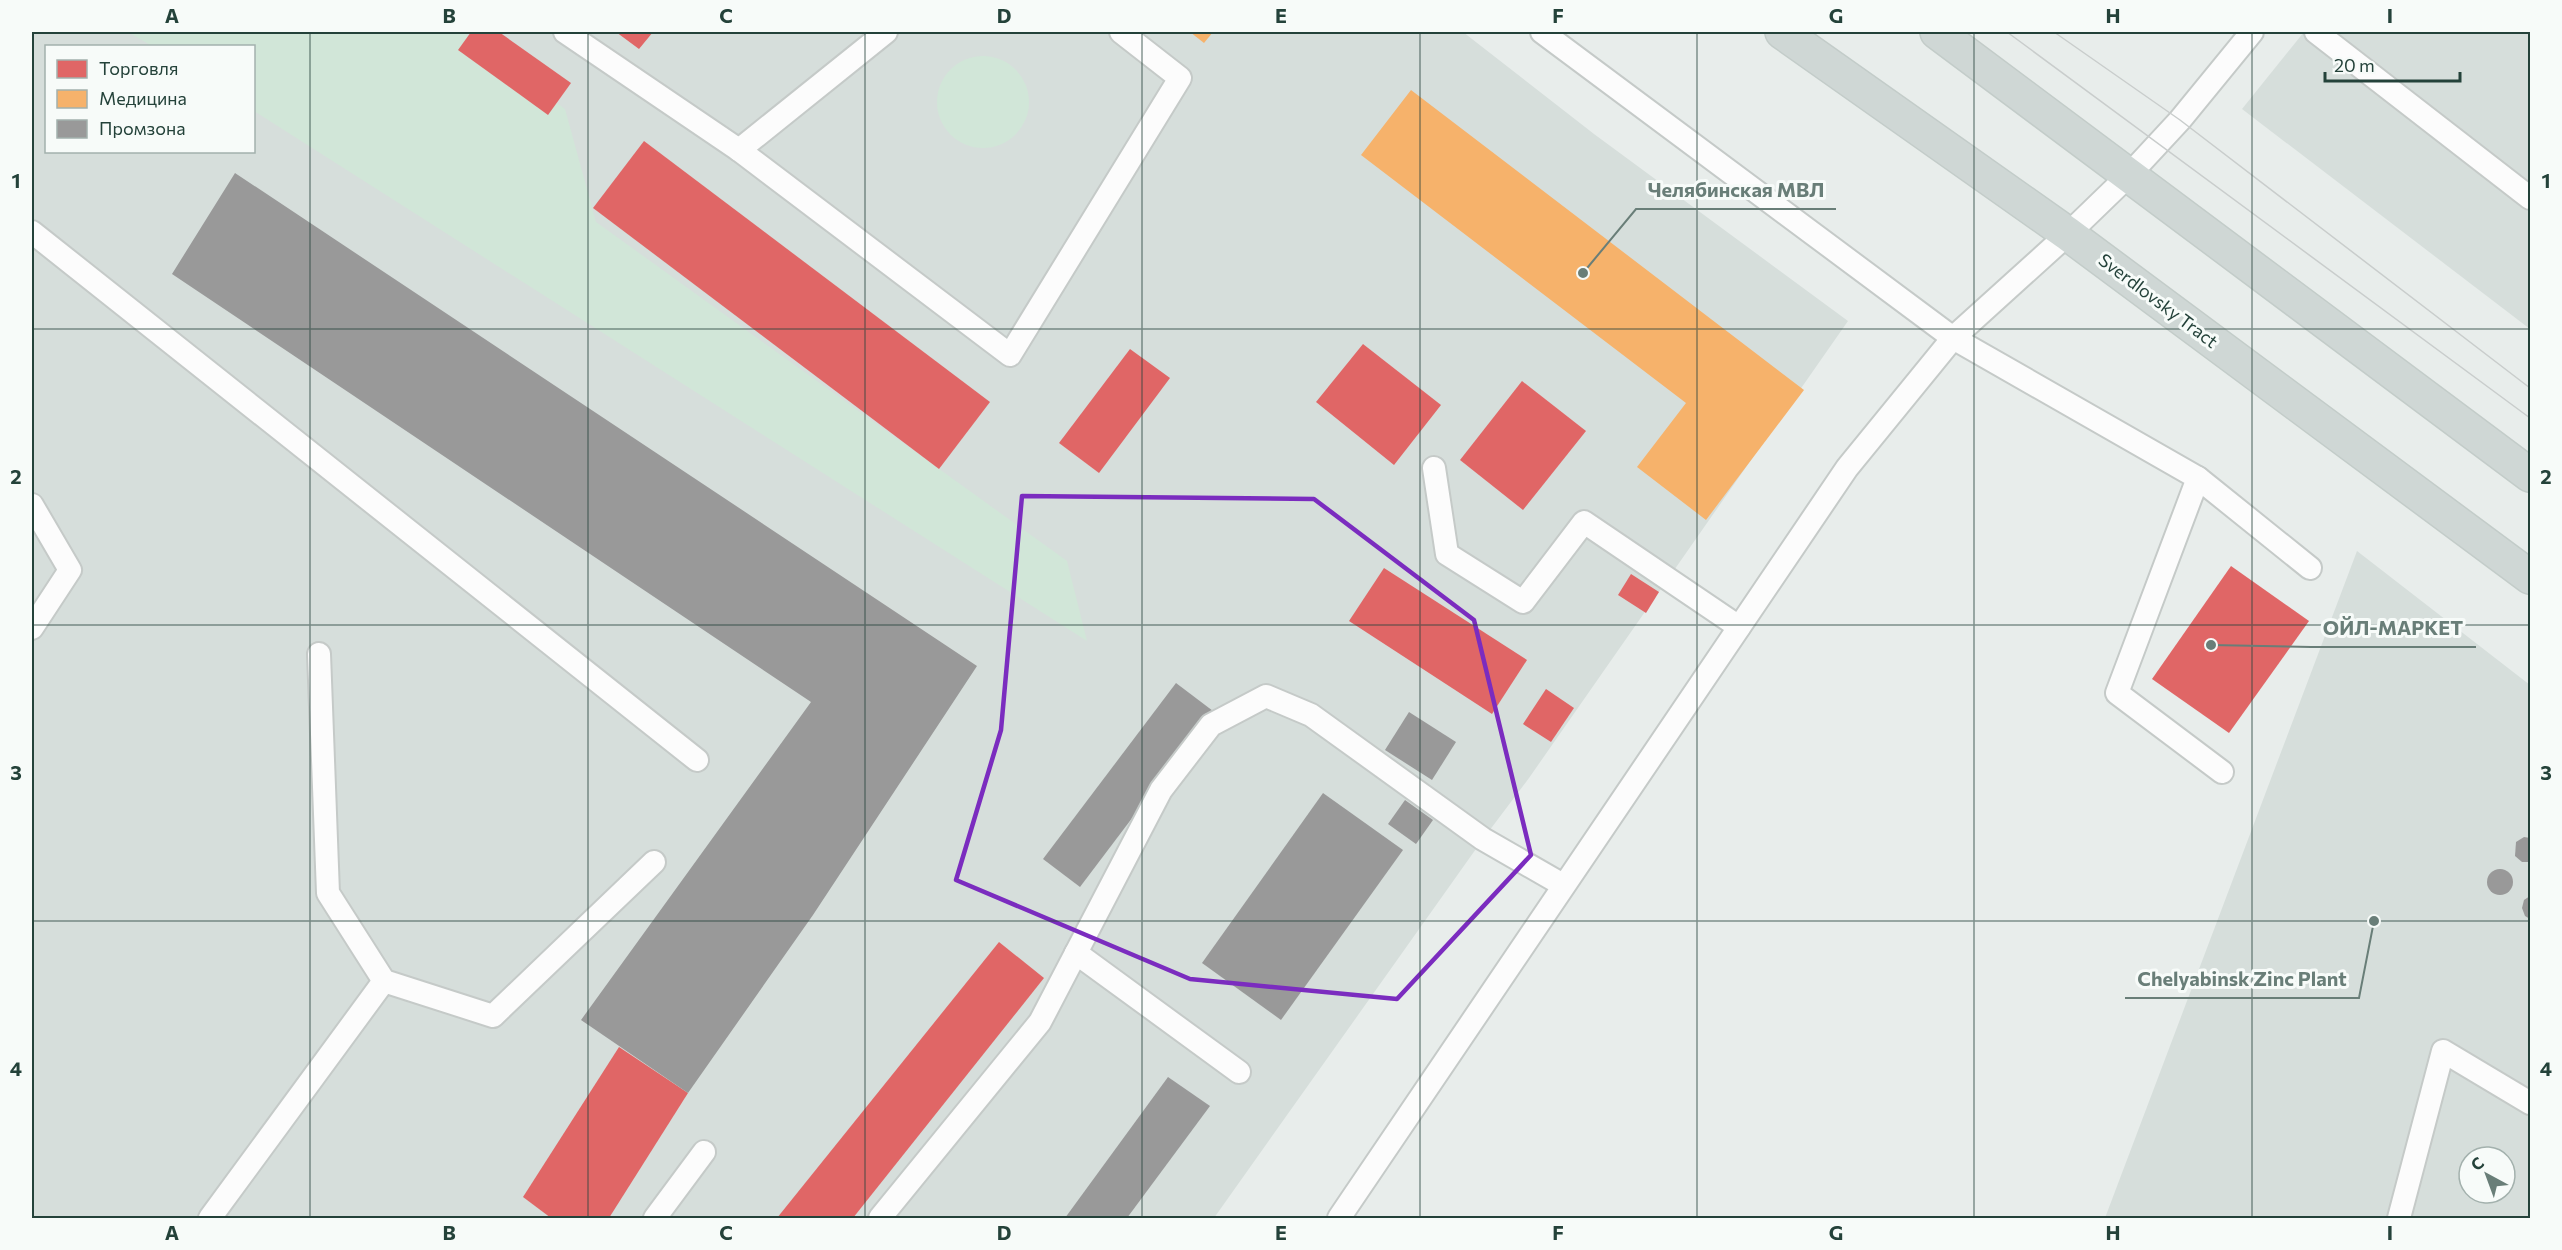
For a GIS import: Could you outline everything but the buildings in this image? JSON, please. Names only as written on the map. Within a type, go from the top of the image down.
[{"type":"main road","name":"Sverdlovsky Tract","points":[[1782,32],[2068,234],[2530,577]]},
{"type":"main road","points":[[1937,32],[2530,475]]},
{"type":"lane","points":[[565,32],[740,150],[1010,355],[1180,78],[1121,32]]},
{"type":"lane","points":[[740,150],[886,32]]},
{"type":"lane","points":[[1542,32],[1953,338],[2198,478],[2310,568]]},
{"type":"lane","points":[[1339,1218],[1847,468],[1953,338],[2129,176],[2180,120],[2252,32]]},
{"type":"lane","points":[[2316,32],[2530,198]]},
{"type":"lane","points":[[32,232],[698,760]]},
{"type":"lane","points":[[1434,468],[1447,554],[1523,602],[1584,522],[1739,627]]},
{"type":"lane","points":[[2198,478],[2117,693],[2222,772]]},
{"type":"lane","points":[[32,505],[70,570],[32,628]]},
{"type":"lane","points":[[319,654],[328,893],[384,981],[493,1016],[654,862]]},
{"type":"lane","points":[[880,1218],[1040,1022],[1161,790],[1211,725],[1266,696],[1311,715],[1483,838],[1563,885]]},
{"type":"lane","points":[[1076,953],[1239,1072]]},
{"type":"lane","points":[[210,1218],[384,981]]},
{"type":"lane","points":[[2398,1218],[2443,1051],[2530,1103]]},
{"type":"lane","points":[[655,1218],[704,1152]]},
{"type":"highlighted area","points":[[1022,496],[1314,499],[1474,620],[1531,855],[1397,999],[1190,979],[956,880],[1001,730]]},
{"type":"shaded area","points":[[32,32],[1463,32],[1594,134],[1848,321],[1529,778],[1483,839],[1214,1218],[32,1218]]},
{"type":"shaded area","points":[[2304,32],[2530,32],[2530,329],[2242,109]]},
{"type":"shaded area","points":[[2357,551],[2530,685],[2530,1218],[2105,1218]]},
{"type":"green space","points":[[128,32],[463,32],[565,109],[596,222],[1067,561],[1087,641],[255,112],[255,45],[150,45]]},
{"type":"green space","points":[[983,56],[1001,59],[1016,69],[1026,84],[1029,102],[1026,120],[1016,135],[1001,145],[983,148],[965,145],[950,135],[940,120],[937,102],[940,84],[950,69],[965,59]]},
{"type":"tram line","points":[[2007,32],[2530,418]]},
{"type":"tram line","points":[[2054,32],[2180,120],[2530,388]]},
{"type":"place","name":"Челябинская МВЛ","points":[[1583,273]]},
{"type":"place","name":"ОЙЛ-МАРКЕТ","points":[[2211,645]]},
{"type":"place","name":"Chelyabinsk Zinc Plant","points":[[2374,921]]}]
